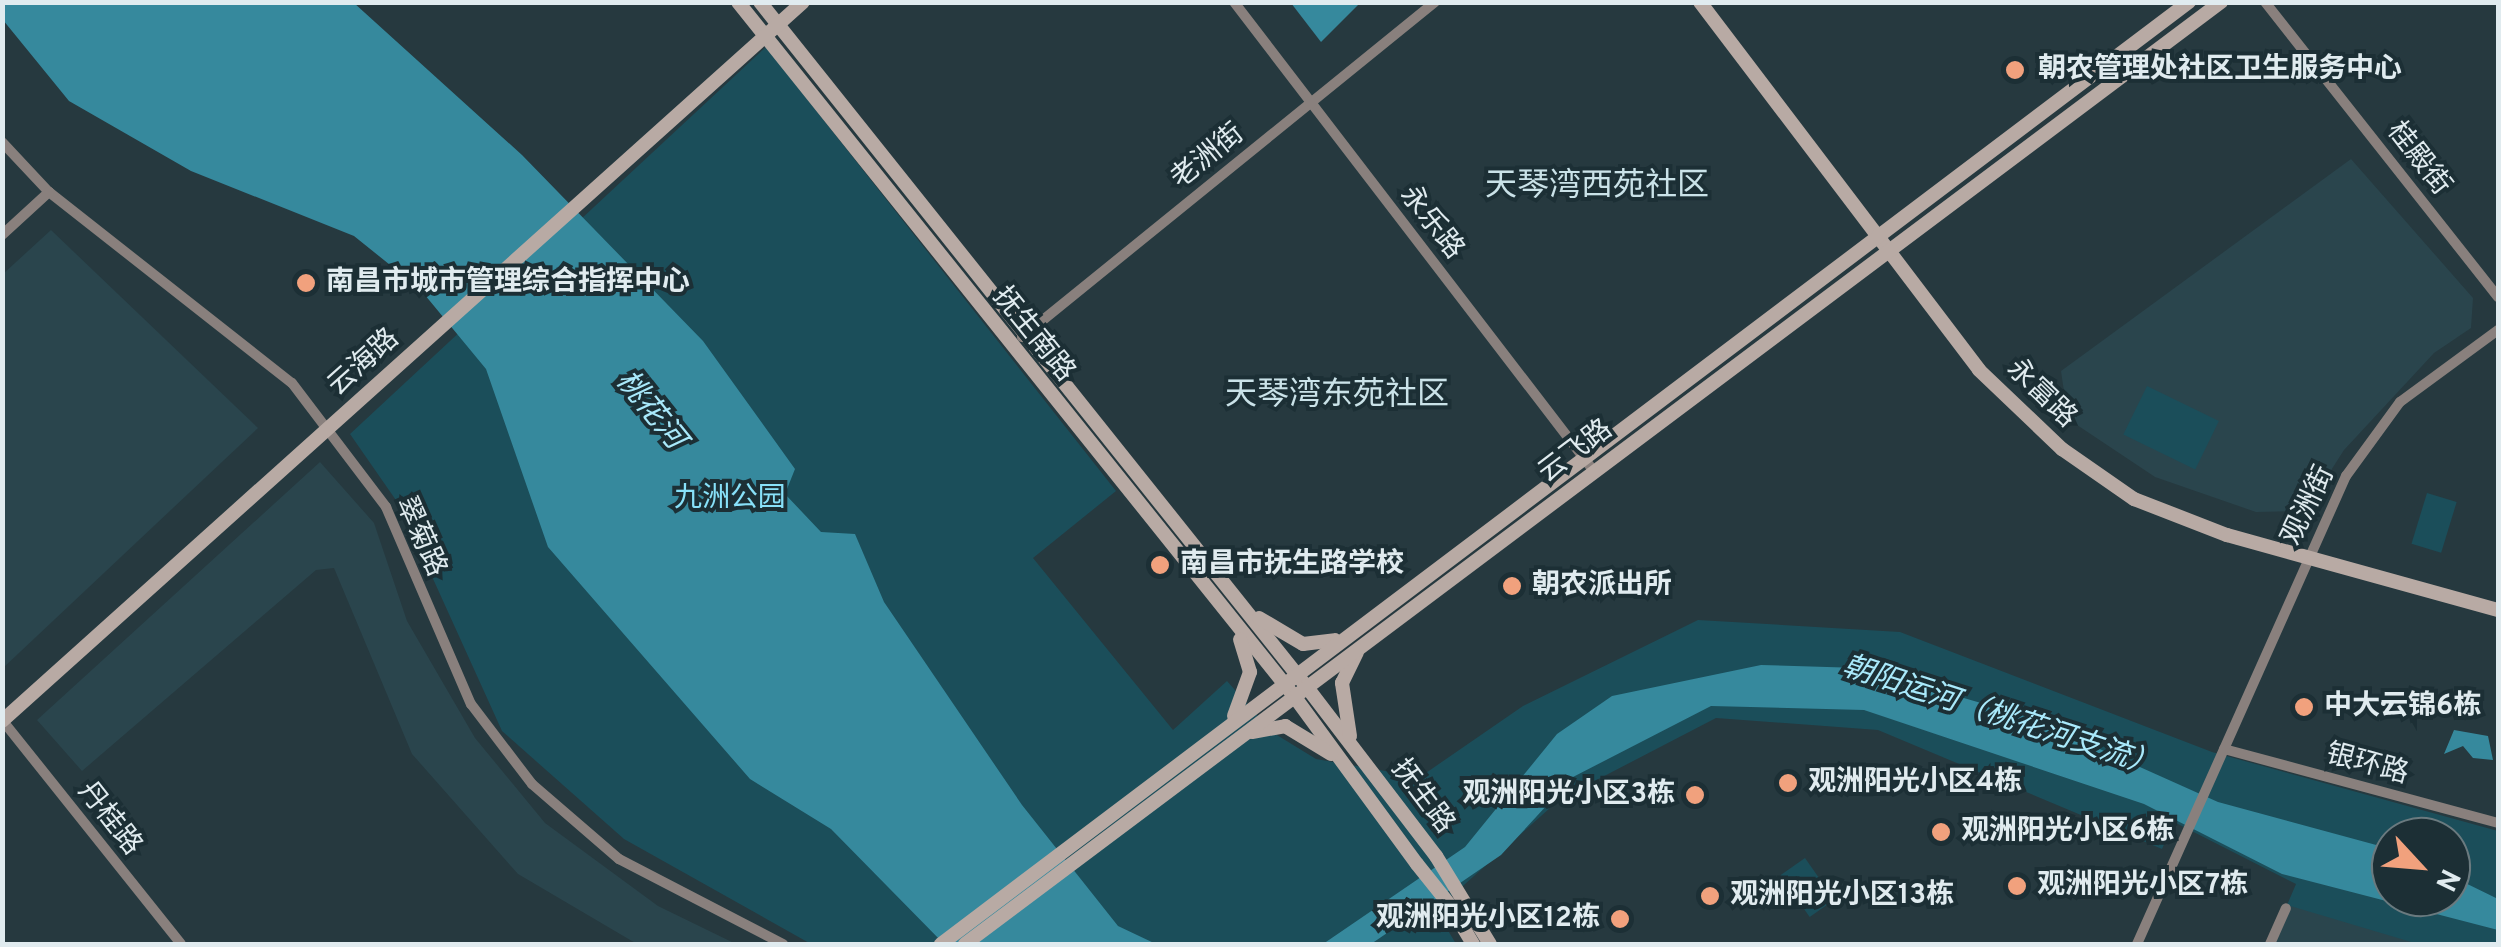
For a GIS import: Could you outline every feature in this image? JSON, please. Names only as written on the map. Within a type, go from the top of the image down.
[{"type":"main road","name":"抚生南路","points":[[738,2],[1228,616],[1295,685]]},
{"type":"main road","name":"抚生南路","points":[[760,2],[1243,606],[1295,685]]},
{"type":"main road","name":"云海路","points":[[3,721],[803,2]]},
{"type":"main road","name":"永富路","points":[[1700,2],[1979,370],[2062,449],[2134,499],[2308,558],[2498,610]]},
{"type":"main road","name":"云飞路","points":[[941,944],[1227,726],[1362,644],[1588,464],[2190,2]]},
{"type":"main road","name":"云飞路","points":[[1884,240],[2221,2]]},
{"type":"main road","name":"云飞路","points":[[964,944],[1242,735],[1345,637],[1588,464]]},
{"type":"main road","points":[[1243,606],[1302,644],[1345,637]]},
{"type":"main road","points":[[1227,726],[1250,672],[1228,616]]},
{"type":"main road","points":[[1356,750],[1342,683],[1362,644]]},
{"type":"main road","name":"抚生路","points":[[1295,685],[1356,750],[1436,856],[1473,944]]},
{"type":"main road","name":"抚生路","points":[[1295,685],[1342,762],[1417,864],[1456,902],[1490,944]]},
{"type":"main road","points":[[1242,735],[1285,726],[1342,762]]},
{"type":"street","name":"永乐路","points":[[1234,2],[1588,464]]},
{"type":"street","name":"老洲街","points":[[1011,348],[1435,2]]},
{"type":"street","name":"桂殿街","points":[[2265,2],[2498,297]]},
{"type":"street","name":"翠菊路","points":[[2,142],[49,192],[292,383],[386,507],[471,704],[532,784],[619,859],[783,944]]},
{"type":"street","points":[[2,235],[49,192]]},
{"type":"street","name":"观洲街","points":[[2138,944],[2346,476],[2400,402],[2498,330]]},
{"type":"street","name":"丹桂路","points":[[3,721],[181,944]]},
{"type":"street","name":"银环路","points":[[2224,750],[2498,823]]},
{"type":"street","points":[[2270,944],[2286,908]]},
{"type":"shaded area","points":[[2351,159],[2473,298],[2471,328],[2434,353],[2344,450],[2305,511],[2256,512],[2155,477],[2068,419],[2061,371]]},
{"type":"shaded area","points":[[51,230],[258,428],[3,668],[3,274]]},
{"type":"shaded area","points":[[320,462],[374,523],[407,621],[475,738],[545,823],[658,906],[736,944],[637,944],[518,874],[412,754],[334,568],[316,570],[82,771],[37,720]]},
{"type":"shaded area","points":[[2299,887],[2371,909],[2371,917],[2398,917],[2488,944],[2273,944]]},
{"type":"green space","name":"九洲公园","points":[[766,47],[1116,491],[1033,558],[1173,730],[1227,681],[1272,732],[1316,759],[1420,777],[1523,706],[1698,620],[1900,632],[2212,752],[2447,817],[2371,817],[2371,917],[2471,917],[2471,824],[2498,831],[2498,944],[2418,944],[2287,905],[2296,884],[2174,822],[2162,849],[1878,730],[1716,718],[1560,799],[1436,910],[1456,944],[811,944],[624,839],[502,731],[400,506],[350,434]]},
{"type":"green space","points":[[2147,386],[2219,421],[2195,470],[2123,435]]},
{"type":"green space","points":[[2427,493],[2457,502],[2441,553],[2412,544]]},
{"type":"green space","points":[[1805,858],[1834,900],[1810,917],[1780,875]]},
{"type":"water","name":"桃花河","points":[[2,3],[354,3],[522,155],[703,341],[795,469],[785,494],[821,532],[855,534],[884,602],[1022,805],[1118,926],[1156,944],[944,944],[831,829],[750,779],[548,547],[486,369],[420,289],[354,236],[191,171],[69,101],[3,20]]},
{"type":"water","points":[[1291,3],[1360,3],[1321,42]]},
{"type":"water","name":"朝阳运河（桃花河支流）","points":[[1761,665],[1860,668],[2026,716],[2218,802],[2371,844],[2371,897],[2282,874],[2144,804],[1864,710],[1711,706],[1573,777],[1501,855],[1371,944],[1323,944],[1465,847],[1557,734],[1612,696]]},
{"type":"water","points":[[2454,730],[2488,736],[2493,760],[2473,758],[2463,746],[2444,754]]},
{"type":"water","points":[[2471,886],[2498,899],[2498,930],[2448,917],[2471,917]]},
{"type":"place","name":"朝农管理处社区卫生服务中心","points":[[2015,70]]},
{"type":"place","name":"南昌市城市管理综合指挥中心","points":[[306,283]]},
{"type":"place","name":"南昌市抚生路学校","points":[[1160,565]]},
{"type":"place","name":"朝农派出所","points":[[1512,586]]},
{"type":"place","name":"中大·云锦6栋","points":[[2304,707]]},
{"type":"place","name":"观洲·阳光小区4栋","points":[[1788,783]]},
{"type":"place","name":"观洲·阳光小区3栋","points":[[1695,795]]},
{"type":"place","name":"观洲·阳光小区6栋","points":[[1941,832]]},
{"type":"place","name":"观洲·阳光小区7栋","points":[[2017,886]]},
{"type":"place","name":"观洲·阳光小区13栋","points":[[1710,896]]},
{"type":"place","name":"观洲·阳光小区12栋","points":[[1620,919]]},
{"type":"district","name":"天琴湾西苑社区","points":[[1597,187]]},
{"type":"district","name":"天琴湾东苑社区","points":[[1337,396]]}]
